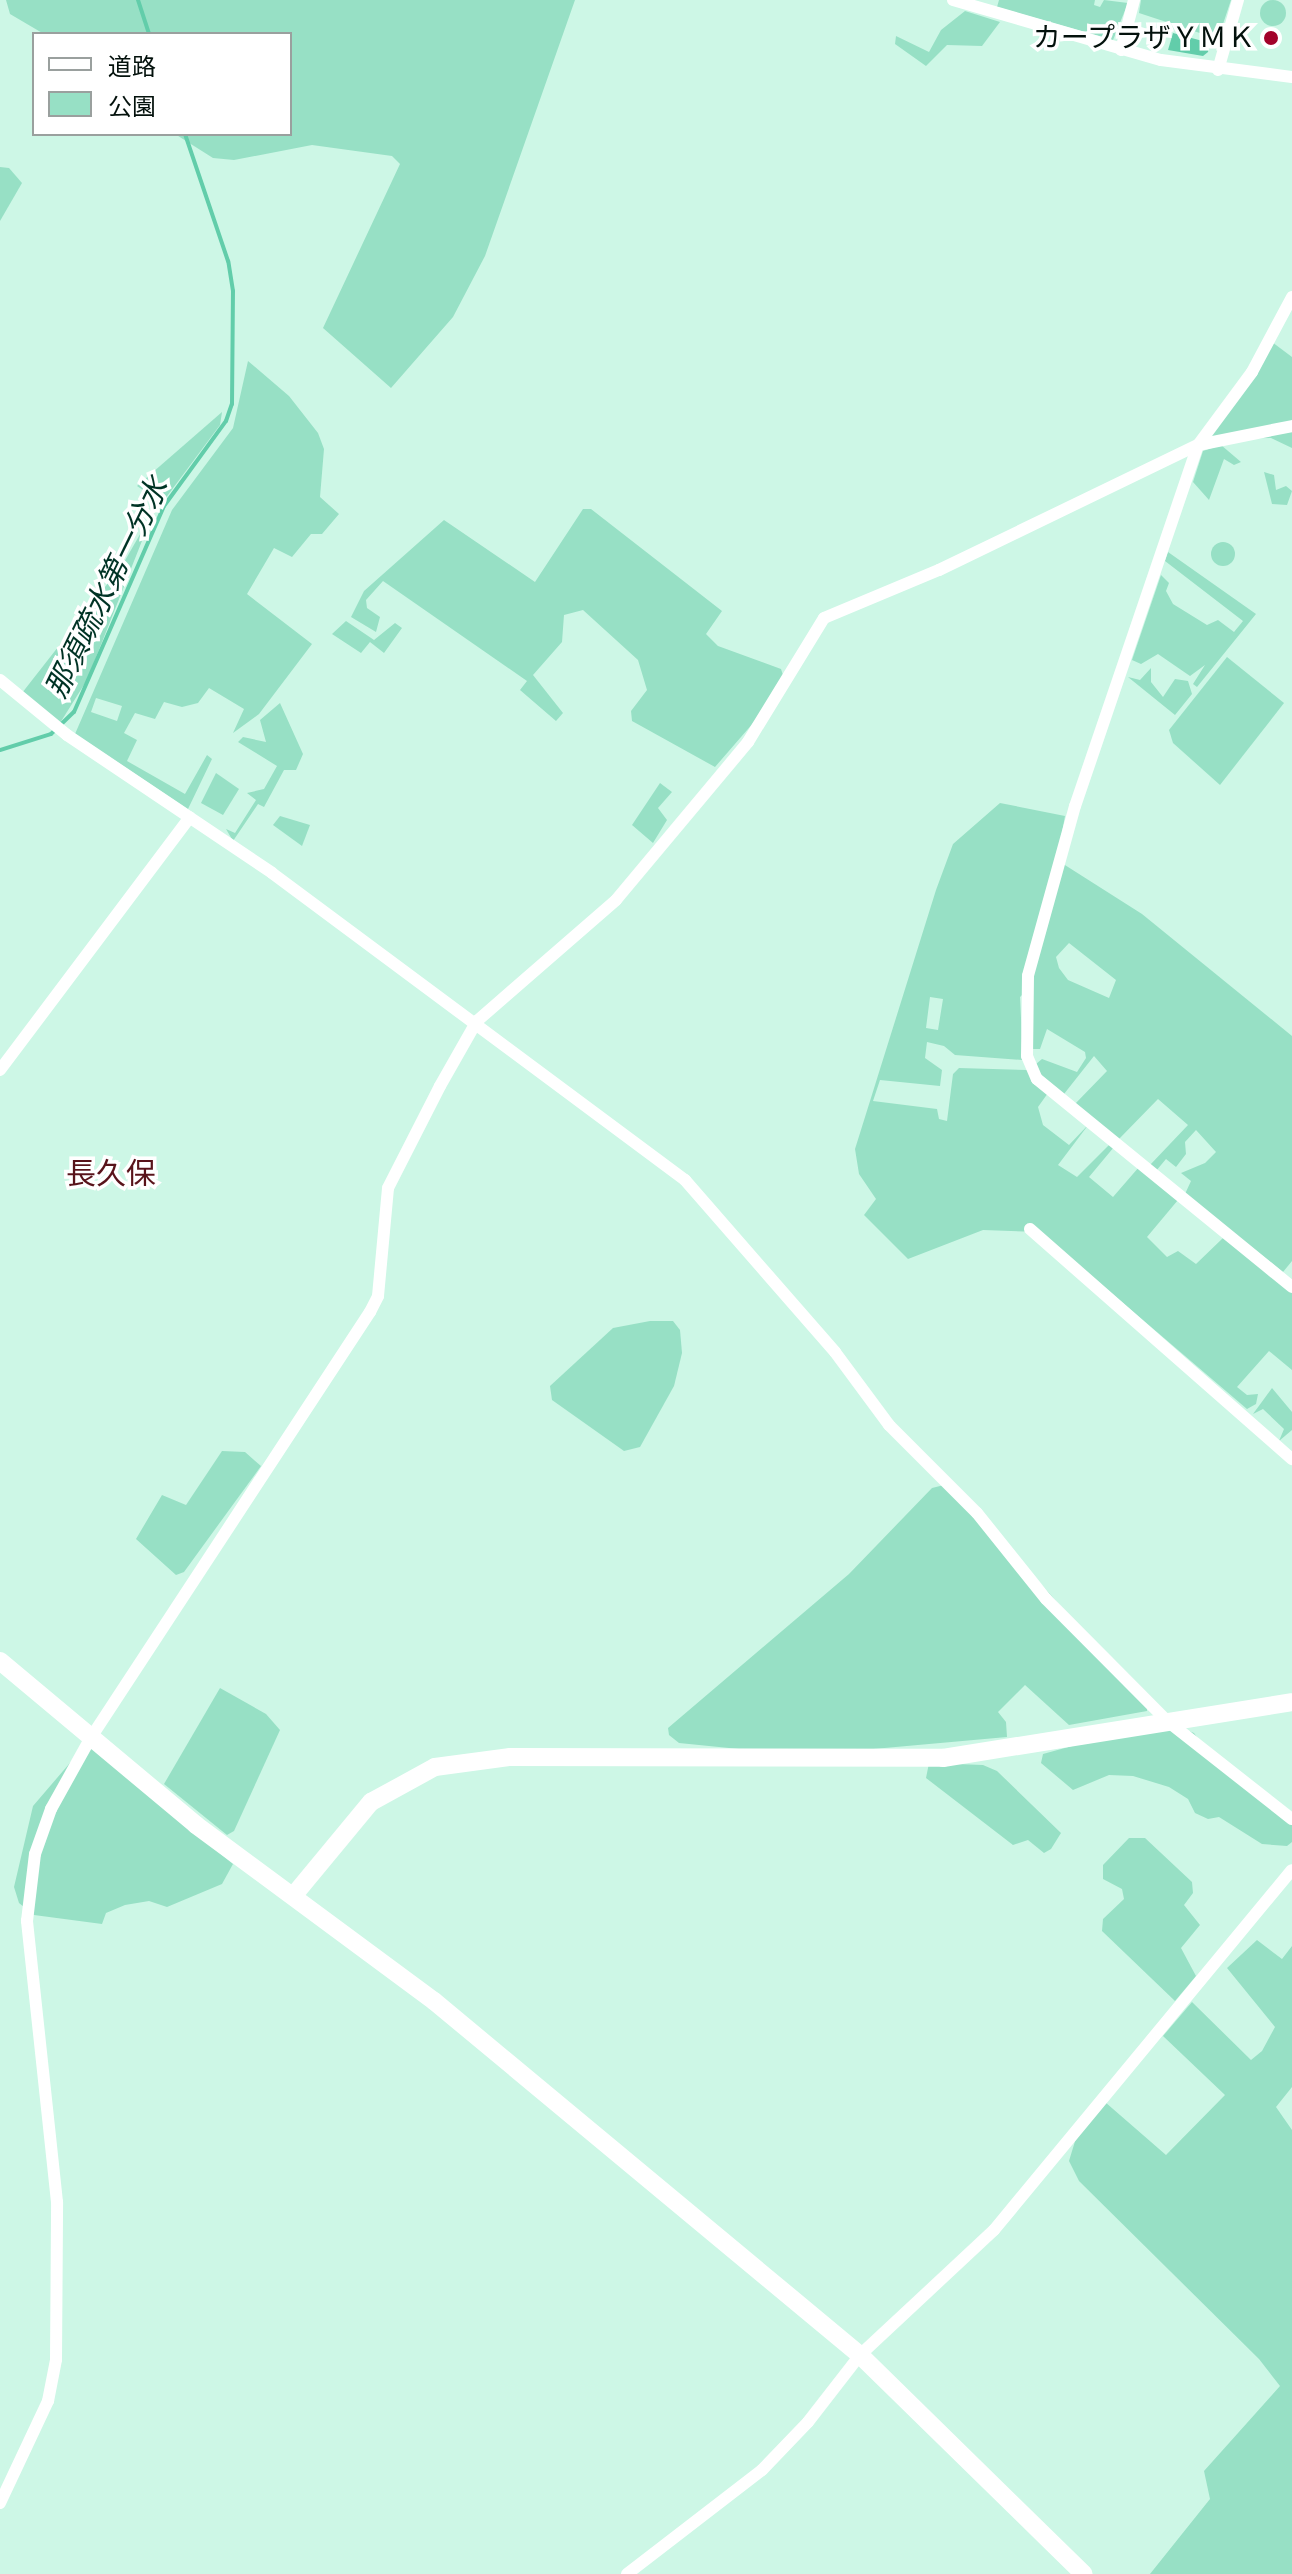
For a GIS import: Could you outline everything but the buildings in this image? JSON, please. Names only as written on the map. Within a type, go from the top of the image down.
[{"type":"street","points":[[953,0],[992,7],[1121,50],[1218,70],[1292,77]]},
{"type":"street","points":[[1121,50],[1134,0]]},
{"type":"street","points":[[1218,70],[1238,0]]},
{"type":"street","points":[[1292,297],[1252,372],[1198,445],[1071,820],[1028,976],[1027,1056],[1037,1079],[1292,1287]]},
{"type":"street","points":[[0,2503],[48,2401],[57,2329],[57,2202],[26,1900],[51,1809],[90,1739],[370,1312],[378,1296],[388,1188],[477,1021],[616,900],[748,742],[824,618],[952,564],[1198,445],[1292,426]]},
{"type":"street","points":[[0,680],[67,735],[190,817],[477,1021],[685,1180],[835,1352],[889,1425],[977,1513],[1046,1599],[1166,1720],[1292,1819]]},
{"type":"street","points":[[0,1070],[190,817]]},
{"type":"street","points":[[1030,1229],[1292,1459]]},
{"type":"street","points":[[0,1661],[90,1739],[434,2001],[860,2355],[1084,2574]]},
{"type":"street","points":[[294,1895],[371,1802],[435,1767],[510,1757],[943,1758],[1292,1702]]},
{"type":"street","points":[[627,2574],[762,2470],[808,2422],[860,2355],[994,2230],[1292,1870]]},
{"type":"green space","points":[[6,0],[575,0],[485,256],[453,317],[391,388],[323,328],[400,164],[392,156],[312,145],[234,160],[213,158],[178,136],[292,136],[292,32],[41,32],[10,14]]},
{"type":"green space","points":[[999,0],[1095,0],[1094,5],[1100,7],[1104,0],[1128,3],[1113,40],[997,7]]},
{"type":"green space","points":[[1141,0],[1231,0],[1218,39],[1139,13]]},
{"type":"green space","points":[[1273,0],[1282,4],[1286,13],[1282,22],[1273,26],[1264,22],[1260,13],[1264,4]]},
{"type":"green space","points":[[965,11],[1000,22],[982,46],[947,45],[926,66],[895,44],[896,36],[929,52],[941,30]]},
{"type":"green space","points":[[0,167],[9,168],[22,183],[0,221]]},
{"type":"green space","points":[[1272,342],[1292,357],[1292,448],[1271,438],[1208,439],[1263,344]]},
{"type":"green space","points":[[248,361],[289,396],[318,433],[324,449],[320,497],[339,514],[322,534],[311,534],[292,557],[274,548],[247,594],[312,644],[259,714],[233,733],[244,709],[209,688],[198,703],[182,707],[164,702],[155,719],[135,713],[124,733],[137,740],[127,761],[185,794],[207,755],[212,759],[188,809],[75,734],[172,510],[233,428]],"holes":[[[96,698],[122,706],[117,721],[91,712]]]},
{"type":"green space","points":[[222,412],[220,425],[162,503],[137,486]]},
{"type":"green space","points":[[1221,445],[1241,462],[1234,465],[1224,459],[1209,500],[1193,482],[1203,451]]},
{"type":"green space","points":[[1264,472],[1274,475],[1276,490],[1286,486],[1292,491],[1287,505],[1272,504]]},
{"type":"green space","points":[[155,508],[87,680],[60,723],[22,693],[123,564]]},
{"type":"green space","points":[[583,509],[591,509],[722,611],[706,634],[718,646],[781,669],[783,675],[768,706],[715,767],[632,721],[631,711],[647,690],[638,660],[583,610],[564,615],[562,642],[533,675],[563,713],[556,721],[520,690],[527,681],[383,581],[366,600],[367,608],[380,617],[376,632],[351,617],[364,591],[444,520],[535,582]]},
{"type":"green space","points":[[1223,542],[1232,545],[1235,554],[1232,563],[1223,566],[1214,563],[1211,554],[1214,545]]},
{"type":"green space","points":[[1168,552],[1256,614],[1197,687],[1193,684],[1205,665],[1190,676],[1158,654],[1141,664],[1132,660],[1161,575],[1169,583],[1166,591],[1173,604],[1207,625],[1218,620],[1234,632],[1243,621],[1165,561]]},
{"type":"green space","points":[[346,621],[374,640],[395,623],[402,628],[384,653],[370,642],[361,653],[332,634]]},
{"type":"green space","points":[[1227,657],[1284,703],[1220,785],[1173,743],[1169,730]]},
{"type":"green space","points":[[1151,668],[1151,682],[1163,697],[1175,679],[1188,681],[1192,694],[1175,715],[1128,677],[1140,680]]},
{"type":"green space","points":[[280,703],[303,754],[296,770],[284,770],[264,807],[258,804],[233,841],[226,829],[235,833],[256,800],[247,793],[264,789],[277,766],[238,742],[243,737],[266,742],[260,720]]},
{"type":"green space","points":[[216,773],[239,789],[223,815],[201,803]]},
{"type":"green space","points":[[660,783],[672,792],[658,808],[667,820],[653,843],[632,825]]},
{"type":"green space","points":[[1000,803],[1065,816],[1057,860],[1142,914],[1292,1036],[1292,1261],[1283,1272],[1185,1194],[1191,1181],[1181,1173],[1205,1163],[1216,1152],[1196,1130],[1185,1142],[1186,1154],[1176,1167],[1166,1159],[1156,1171],[1150,1165],[1188,1125],[1158,1099],[1119,1139],[1074,1105],[1107,1071],[1094,1056],[1064,1094],[1040,1074],[1036,1064],[1042,1059],[1077,1072],[1086,1058],[1085,1052],[1047,1029],[1040,1049],[1031,1049],[1031,986],[1020,997],[1023,1060],[955,1055],[944,1046],[927,1042],[925,1058],[942,1070],[940,1086],[880,1080],[873,1101],[937,1109],[939,1119],[947,1121],[953,1074],[959,1068],[1027,1070],[1048,1093],[1038,1107],[1043,1125],[1069,1145],[1089,1124],[1058,1165],[1077,1177],[1110,1144],[1114,1147],[1089,1177],[1113,1197],[1139,1167],[1178,1200],[1147,1237],[1167,1257],[1178,1251],[1196,1264],[1223,1238],[1292,1292],[1292,1370],[1269,1351],[1237,1387],[1247,1395],[1258,1394],[1256,1404],[1247,1409],[1040,1232],[983,1230],[908,1259],[864,1215],[876,1199],[859,1174],[855,1149],[953,844]],"holes":[[[1069,943],[1116,980],[1109,998],[1068,980],[1059,968],[1056,957]],[[930,997],[943,999],[938,1030],[926,1028]]]},
{"type":"green space","points":[[280,816],[310,825],[302,846],[273,825]]},
{"type":"green space","points":[[650,1321],[673,1321],[680,1330],[682,1353],[674,1386],[640,1447],[624,1451],[552,1400],[550,1386],[613,1328]]},
{"type":"green space","points":[[1272,1388],[1292,1412],[1292,1430],[1279,1441],[1284,1429],[1263,1409],[1253,1414]]},
{"type":"green space","points":[[222,1451],[245,1452],[261,1466],[184,1572],[176,1575],[136,1539],[162,1495],[186,1505]]},
{"type":"green space","points":[[952,1483],[1147,1704],[1147,1711],[1069,1725],[1025,1685],[998,1712],[1006,1722],[1007,1737],[840,1752],[739,1749],[679,1743],[669,1735],[668,1728],[849,1574],[932,1488]]},
{"type":"green space","points":[[220,1688],[266,1714],[280,1730],[234,1831],[227,1835],[164,1784]]},
{"type":"green space","points":[[1179,1727],[1194,1733],[1203,1746],[1292,1812],[1292,1842],[1287,1846],[1262,1844],[1219,1817],[1208,1819],[1195,1813],[1188,1799],[1169,1787],[1133,1776],[1109,1775],[1073,1790],[1041,1763],[1043,1754],[1083,1743]]},
{"type":"green space","points":[[93,1749],[233,1864],[222,1884],[167,1907],[149,1901],[125,1905],[106,1913],[102,1924],[34,1915],[19,1903],[14,1887],[33,1806],[81,1750]]},
{"type":"green space","points":[[929,1763],[983,1765],[997,1771],[1061,1833],[1051,1849],[1044,1853],[1028,1840],[1013,1845],[926,1778]]},
{"type":"green space","points":[[1129,1838],[1145,1838],[1192,1882],[1193,1893],[1184,1905],[1200,1925],[1181,1948],[1196,1976],[1175,2001],[1102,1931],[1103,1919],[1124,1899],[1122,1889],[1103,1879],[1103,1865]]},
{"type":"green space","points":[[1257,1940],[1282,1959],[1292,1946],[1292,2087],[1276,2107],[1292,2130],[1292,2574],[1150,2574],[1210,2499],[1204,2471],[1280,2386],[1259,2359],[1079,2181],[1069,2161],[1076,2138],[1105,2102],[1166,2155],[1225,2095],[1163,2036],[1192,2002],[1251,2060],[1262,2051],[1275,2027],[1227,1968]]},
{"type":"shaded area","points":[[1173,33],[1210,43],[1208,52],[1203,56],[1168,50]]},
{"type":"waterway","name":"那須疏水第一分水","points":[[138,0],[148,32]]},
{"type":"waterway","name":"那須疏水第一分水","points":[[0,750],[51,734],[74,712],[164,506],[226,421],[232,404],[233,291],[228,261],[186,136]]},
{"type":"place","name":"カープラザＹＭＫ","points":[[1271,38]]},
{"type":"district","name":"長久保","points":[[111,1174]]}]
